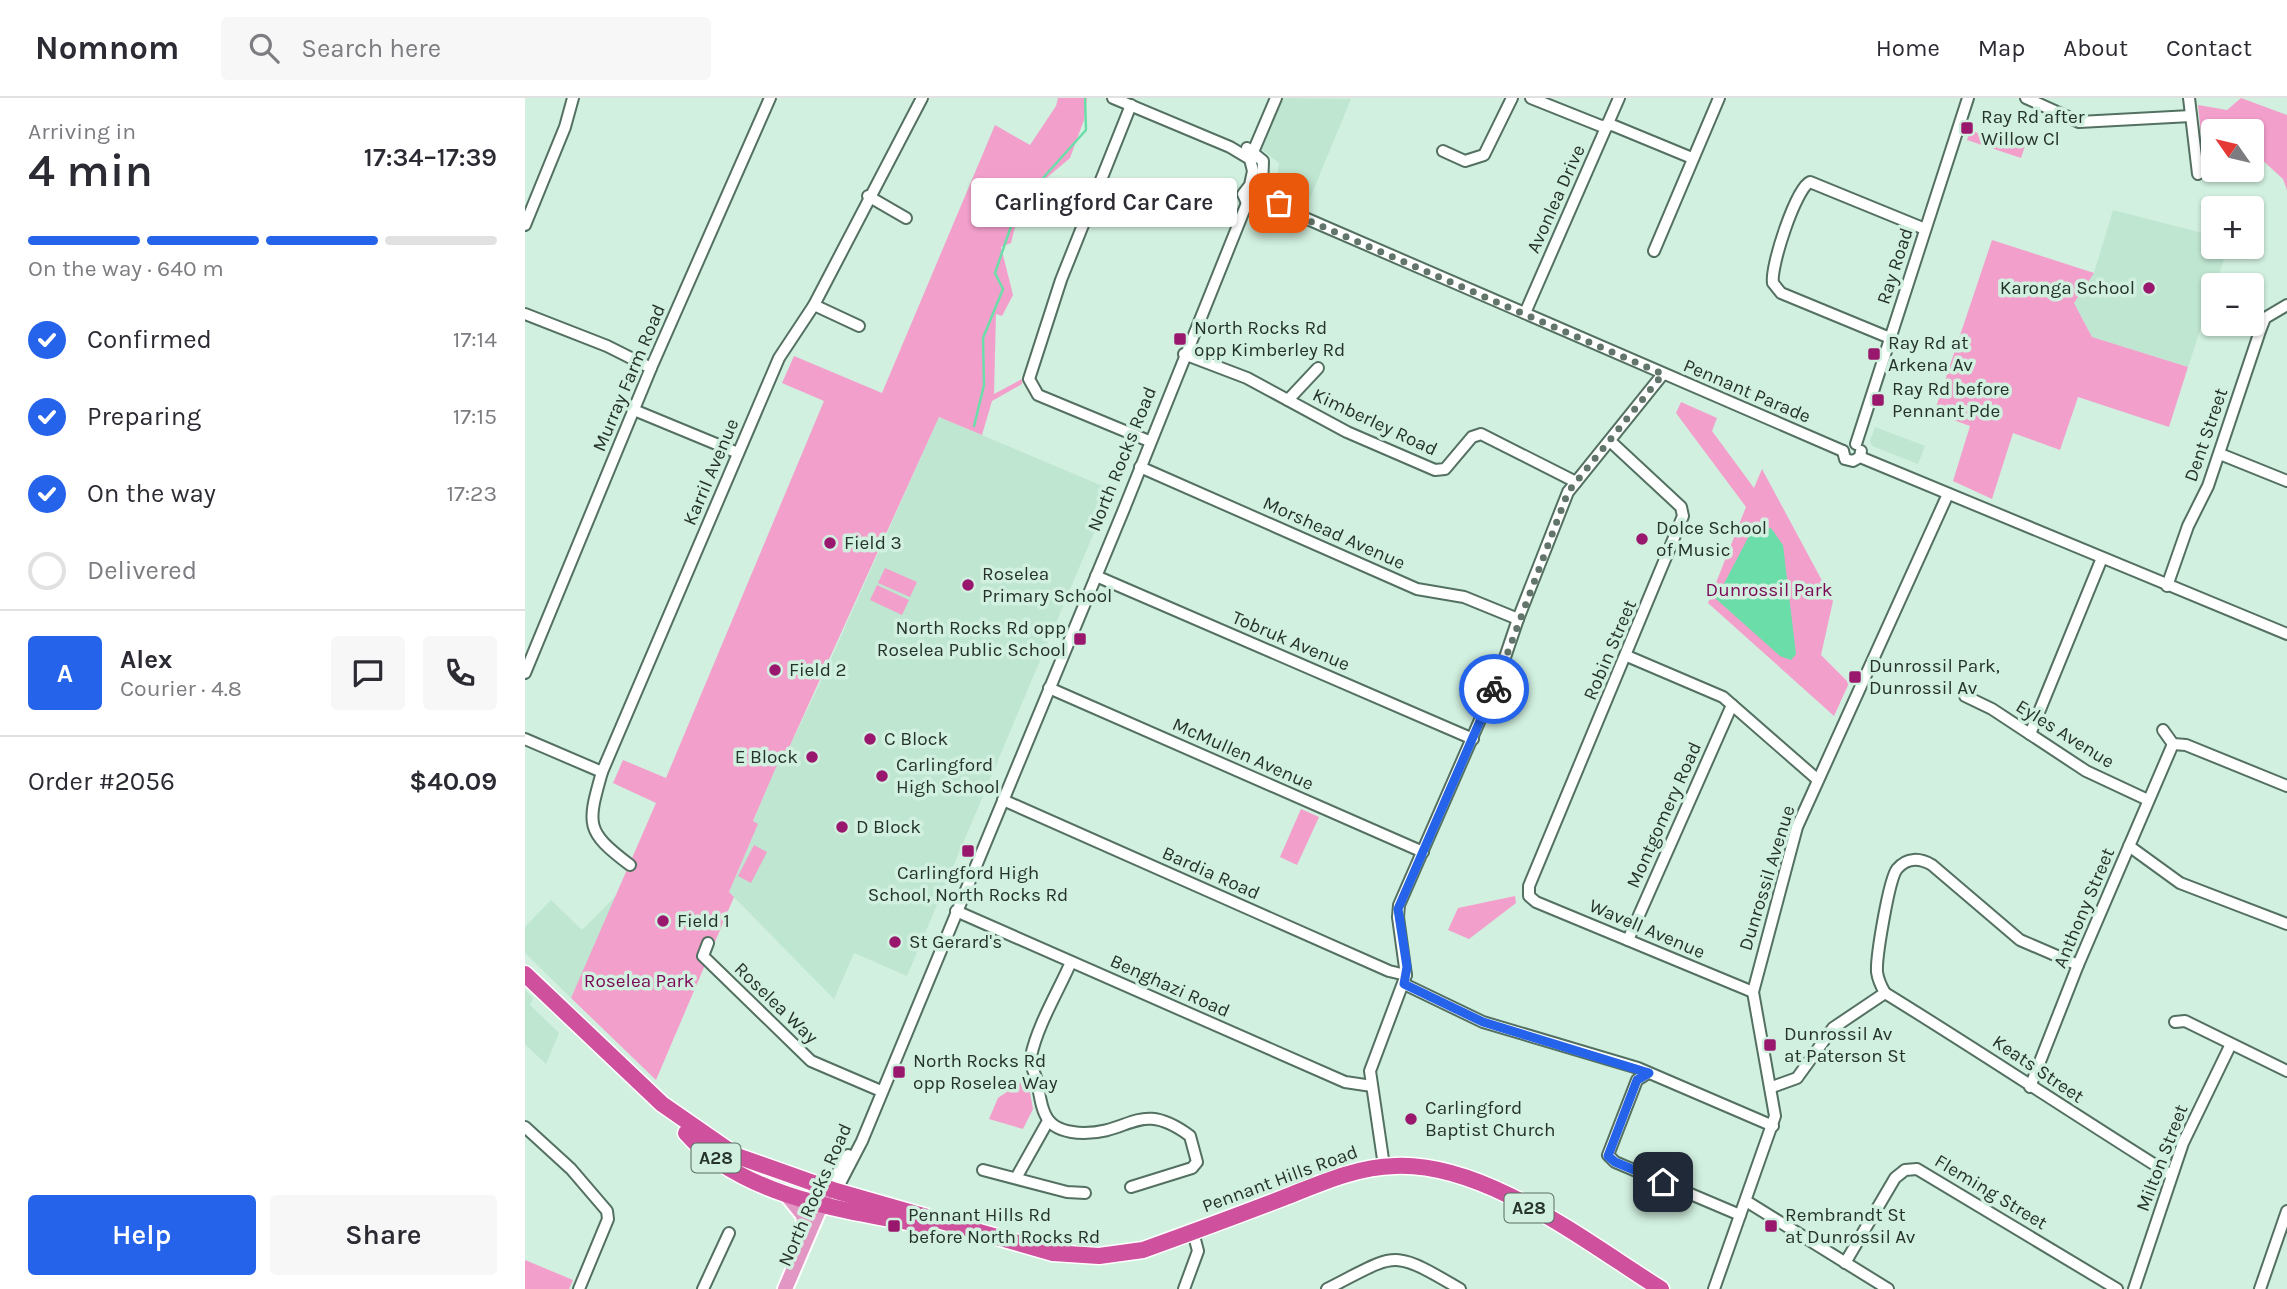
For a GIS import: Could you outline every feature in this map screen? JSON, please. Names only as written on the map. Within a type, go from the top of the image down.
[{"type":"highway","name":"Pennant Hills Road","points":[[525,974],[662,1104],[688,1137],[721,1162],[785,1193],[823,1205],[972,1232],[1053,1252],[1099,1256],[1143,1250],[1338,1177],[1384,1167],[1428,1167],[1476,1180],[1526,1206],[1661,1289]]},
{"type":"highway","name":"Pennant Hills Road","points":[[662,1104],[737,1156],[832,1190],[931,1217],[972,1232]]},
{"type":"main road","name":"North Rocks Road","points":[[785,1289],[805,1239],[832,1190]]},
{"type":"main road","points":[[785,1193],[803,1215],[805,1239]]},
{"type":"main road","name":"North Rocks Road","points":[[793,1289],[823,1205]]},
{"type":"street","points":[[525,225],[565,127],[573,98]]},
{"type":"street","name":"Murray Farm Road","points":[[525,673],[651,368],[770,98]]},
{"type":"street","name":"Karril Avenue","points":[[630,866],[605,847],[592,828],[593,805],[602,772],[779,358],[814,304],[922,98]]},
{"type":"street","points":[[1113,98],[1263,161],[1258,197]]},
{"type":"street","points":[[1250,184],[1252,155],[1276,98]]},
{"type":"street","points":[[1443,151],[1465,160],[1484,155],[1512,98]]},
{"type":"street","points":[[1531,98],[1601,126],[1612,125],[1692,158]]},
{"type":"street","name":"Avonlea Drive","points":[[1525,313],[1619,98]]},
{"type":"street","points":[[1654,251],[1719,98]]},
{"type":"street","name":"Ray Road","points":[[1856,444],[1968,98]]},
{"type":"street","points":[[2026,98],[2079,122],[2191,116]]},
{"type":"street","points":[[2189,98],[2198,174]]},
{"type":"street","points":[[1131,106],[1067,262],[1029,380],[1038,395],[1149,441]]},
{"type":"street","points":[[1890,338],[1781,293],[1772,277],[1778,255],[1799,192],[1810,182],[1925,229]]},
{"type":"street","name":"North Rocks Road","points":[[832,1190],[862,1141],[1096,576],[1184,355],[1258,197],[1244,191],[1250,184]]},
{"type":"street","name":"Pennant Parade","points":[[1250,184],[1258,197],[1291,213],[1843,451]]},
{"type":"street","points":[[869,196],[906,218]]},
{"type":"street","points":[[814,304],[859,326]]},
{"type":"street","name":"Dent Street","points":[[2167,586],[2188,526],[2220,454],[2265,318],[2287,305]]},
{"type":"street","points":[[525,314],[607,346],[651,368]]},
{"type":"street","name":"Kimberley Road","points":[[1184,355],[1244,377],[1347,432],[1435,470],[1445,469],[1472,437],[1481,434],[1576,482]]},
{"type":"street","points":[[1288,400],[1318,368]]},
{"type":"street","points":[[1384,1167],[1372,1086],[1372,1063],[1405,980],[1398,909],[1497,681],[1518,619],[1568,492],[1663,374]]},
{"type":"street","points":[[634,410],[738,453]]},
{"type":"street","name":"Robin Street","points":[[1529,896],[1529,886],[1683,516],[1681,507],[1610,441]]},
{"type":"street","points":[[1860,457],[1860,448],[1856,444],[1848,444],[1843,451],[1843,456],[1850,461],[1860,457],[2287,635]]},
{"type":"street","points":[[2220,454],[2287,481]]},
{"type":"street","name":"Morshead Avenue","points":[[1140,467],[1417,589],[1464,597],[1518,619]]},
{"type":"street","name":"Dunrossil Avenue","points":[[1714,1289],[1773,1126],[1772,1087],[1755,1014],[1753,992],[1797,827],[1948,494]]},
{"type":"street","points":[[2030,734],[2102,558]]},
{"type":"street","name":"Tobruk Avenue","points":[[1096,576],[1473,739]]},
{"type":"street","points":[[1627,656],[1723,697],[1818,780]]},
{"type":"street","name":"McMullen Avenue","points":[[1049,688],[1423,852]]},
{"type":"street","name":"Eyles Avenue","points":[[1965,696],[1992,709],[2086,771],[2148,800]]},
{"type":"street","name":"Montgomery Road","points":[[1628,940],[1733,705]]},
{"type":"street","points":[[2163,730],[2173,744],[2186,745],[2287,786]]},
{"type":"street","points":[[525,739],[602,772]]},
{"type":"street","name":"Anthony Street","points":[[2030,1087],[2078,965],[2173,744]]},
{"type":"street","name":"Bardia Road","points":[[1003,800],[1377,965],[1483,1022],[1643,1070],[1773,1126]]},
{"type":"street","points":[[2129,846],[2180,883],[2287,924]]},
{"type":"street","points":[[1772,1087],[1797,1078],[1833,1028],[1885,993],[1877,970],[1892,884],[1896,870],[1912,859],[1932,865],[2021,940],[2078,965]]},
{"type":"street","name":"Wavell Avenue","points":[[1529,896],[1536,902],[1753,992]]},
{"type":"street","name":"Benghazi Road","points":[[956,911],[1345,1082],[1372,1086]]},
{"type":"street","name":"Roselea Way","points":[[708,943],[703,956],[811,1061],[881,1091]]},
{"type":"street","points":[[1071,961],[1031,1059],[1042,1111],[1048,1121],[1062,1130],[1083,1133],[1102,1130],[1134,1119],[1155,1119],[1172,1123],[1190,1136],[1197,1158],[1195,1166],[1131,1187]]},
{"type":"street","name":"Keats Street","points":[[1885,993],[1995,1060],[2030,1087],[2171,1175]]},
{"type":"street","points":[[2175,1022],[2185,1021],[2287,1071]]},
{"type":"street","name":"Milton Street","points":[[2134,1289],[2171,1175],[2231,1044]]},
{"type":"street","points":[[1643,1070],[1608,1156],[1615,1162],[1740,1215]]},
{"type":"street","points":[[1016,1178],[1048,1121]]},
{"type":"street","points":[[525,1127],[571,1169],[607,1211],[608,1219],[579,1289]]},
{"type":"street","name":"Fleming Street","points":[[1845,1263],[1895,1178],[1905,1171],[1917,1169],[1927,1172],[2117,1289]]},
{"type":"street","points":[[983,1170],[1067,1192],[1085,1193]]},
{"type":"street","points":[[1746,1200],[1888,1289]]},
{"type":"street","points":[[2260,1289],[2287,1210]]},
{"type":"street","points":[[1184,1289],[1198,1251],[1193,1232]]},
{"type":"street","points":[[703,1289],[729,1233]]},
{"type":"street","points":[[1327,1289],[1387,1259],[1399,1258],[1414,1262],[1460,1289]]},
{"type":"shaded area","points":[[1281,98],[1351,99],[1308,203],[1276,187],[1279,163],[1261,149]]},
{"type":"shaded area","name":"Karonga School","points":[[2113,210],[2201,233],[2201,259],[2224,259],[2219,273],[2201,273],[2201,328],[2188,367],[2092,337],[2074,303],[2094,273]]},
{"type":"shaded area","points":[[939,417],[1112,490],[907,976],[854,953],[834,999],[729,892],[758,824],[753,822],[783,750],[787,752],[822,679]]},
{"type":"shaded area","points":[[1875,427],[1925,446],[1918,464],[1872,446],[1870,441]]},
{"type":"shaded area","points":[[1771,528],[1783,545],[1796,654],[1791,660],[1780,656],[1716,599],[1752,530]]},
{"type":"shaded area","points":[[618,894],[571,998],[525,953],[525,927],[551,900],[582,930]]},
{"type":"shaded area","points":[[525,990],[533,998],[530,1005],[559,1033],[546,1064],[525,1044]]},
{"type":"green space","name":"Roselea Park","points":[[1058,98],[1087,98],[1084,120],[1070,158],[1036,187],[1015,227],[1011,243],[1001,247],[1013,295],[1002,316],[996,314],[994,394],[1022,379],[1022,384],[992,401],[982,435],[939,417],[753,821],[758,824],[729,892],[734,897],[656,1080],[571,998],[656,803],[613,783],[623,760],[666,778],[824,401],[782,383],[794,356],[882,393],[995,125],[1030,145],[1056,106]]},
{"type":"green space","points":[[2241,98],[2287,115],[2287,190],[2283,179],[2265,162],[2265,119],[2201,119],[2201,134],[2198,105],[2227,110]]},
{"type":"green space","points":[[1970,130],[2003,143],[2026,143],[2021,158],[1967,140]]},
{"type":"green space","points":[[1992,240],[2094,273],[2074,303],[2092,337],[2188,367],[2169,427],[2078,397],[2060,450],[2013,433],[1992,499],[1953,481],[1970,426],[1934,413]]},
{"type":"green space","name":"Dunrossil Park","points":[[1681,402],[1717,418],[1712,431],[1754,488],[1762,469],[1833,601],[1821,655],[1849,683],[1834,716],[1708,603],[1746,507],[1676,413]]},
{"type":"green space","points":[[885,568],[917,582],[910,597],[878,583]]},
{"type":"green space","points":[[877,585],[909,600],[902,615],[870,600]]},
{"type":"green space","points":[[1301,809],[1319,817],[1297,865],[1280,857]]},
{"type":"green space","points":[[754,845],[767,852],[751,883],[738,876]]},
{"type":"green space","points":[[1515,896],[1516,903],[1469,939],[1448,930],[1458,908]]},
{"type":"green space","points":[[1024,1080],[1028,1081],[1033,1109],[1023,1129],[989,1119],[998,1098]]},
{"type":"green space","points":[[525,1260],[573,1280],[569,1289],[525,1289]]},
{"type":"waterway","points":[[974,426],[984,385],[983,338],[1003,289],[995,273],[1010,229],[1026,197],[1086,130],[1085,98]]},
{"type":"way so far","points":[[1279,203],[1291,213],[1663,374],[1568,492],[1518,619],[1494,689]]},
{"type":"place","name":"Ray Rd after Willow Cl","points":[[1967,128]]},
{"type":"place","name":"Carlingford Car Care","points":[[1279,203]]},
{"type":"place","name":"Karonga School","points":[[2149,288]]},
{"type":"place","name":"North Rocks Rd opp Kimberley Rd","points":[[1180,339]]},
{"type":"place","name":"Ray Rd at Arkena Av","points":[[1874,354]]},
{"type":"place","name":"Ray Rd before Pennant Pde","points":[[1878,400]]},
{"type":"place","name":"Dolce School of Music","points":[[1642,539]]},
{"type":"place","name":"Field 3","points":[[830,543]]},
{"type":"place","name":"Roselea Primary School","points":[[968,585]]},
{"type":"place","name":"North Rocks Rd opp Roselea Public School","points":[[1080,639]]},
{"type":"place","name":"Field 2","points":[[775,670]]},
{"type":"place","name":"Dunrossil Park, Dunrossil Av","points":[[1855,677]]},
{"type":"place","name":"C Block","points":[[870,739]]},
{"type":"place","name":"E Block","points":[[812,757]]},
{"type":"place","name":"Carlingford High School","points":[[882,776]]},
{"type":"place","name":"D Block","points":[[842,827]]},
{"type":"place","name":"Carlingford High School, North Rocks Rd","points":[[968,851]]},
{"type":"place","name":"Field 1","points":[[663,921]]},
{"type":"place","name":"St Gerard's","points":[[895,942]]},
{"type":"place","name":"Dunrossil Av at Paterson St","points":[[1770,1045]]},
{"type":"place","name":"North Rocks Rd opp Roselea Way","points":[[899,1072]]},
{"type":"place","name":"Carlingford Baptist Church","points":[[1411,1119]]},
{"type":"place","name":"Pennant Hills Rd before North Rocks Rd","points":[[894,1226]]},
{"type":"place","name":"Rembrandt St at Dunrossil Av","points":[[1771,1226]]},
{"type":"route","points":[[1494,689],[1398,909],[1407,967],[1404,984],[1483,1022],[1649,1073],[1637,1080],[1608,1156],[1615,1162],[1663,1182]]}]
